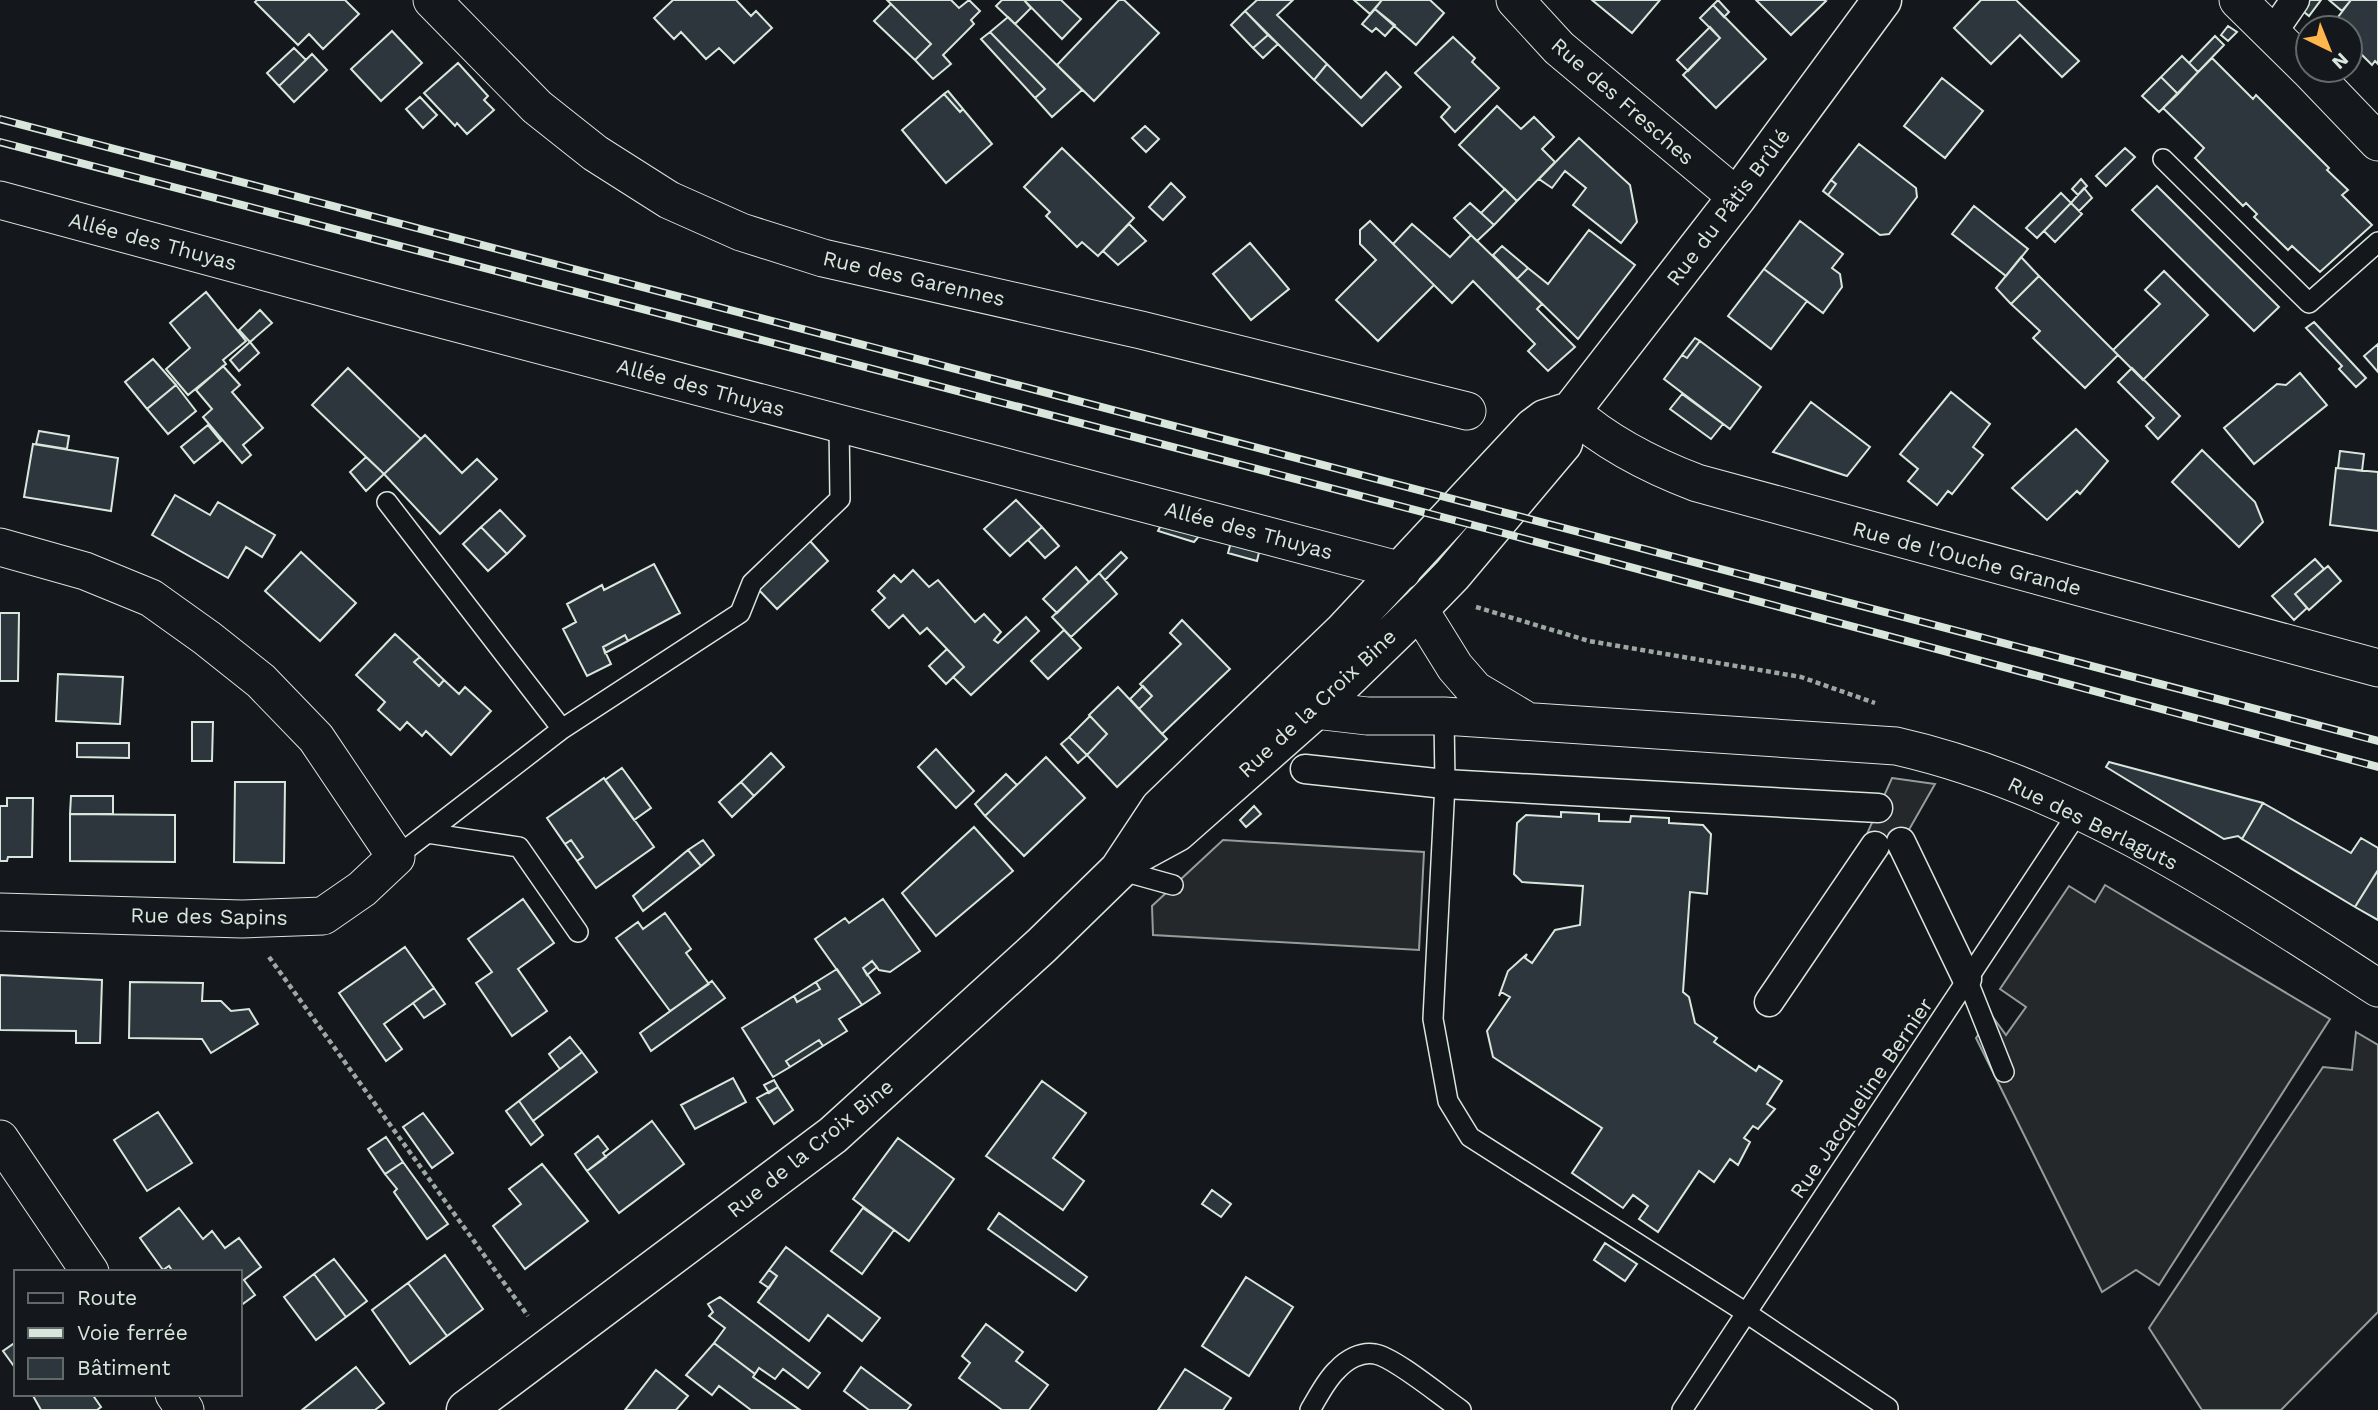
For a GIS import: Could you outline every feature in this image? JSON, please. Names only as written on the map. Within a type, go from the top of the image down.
[{"type":"street","name":"Rue des Garennes","points":[[432,0],[537,107],[595,153],[669,200],[741,232],[823,258],[1141,330],[1467,411]]},
{"type":"street","name":"Rue des Fresches","points":[[1515,0],[1559,48],[1737,197]]},
{"type":"street","name":"Rue du Pâtis Brûlé","points":[[1488,530],[1563,443],[1571,411],[1737,197],[1882,0]]},
{"type":"street","points":[[2238,0],[2294,54]]},
{"type":"street","points":[[2273,32],[2295,0]]},
{"type":"street","points":[[2323,84],[2378,142]]},
{"type":"street","name":"Allée des Thuyas","points":[[0,200],[838,423],[1413,559]]},
{"type":"street","points":[[1413,559],[1533,428],[1545,419],[1571,411]]},
{"type":"street","name":"Rue de l'Ouche Grande","points":[[1571,411],[1594,431],[1666,471],[1697,483],[2378,668]]},
{"type":"street","name":"Rue de la Croix Bine","points":[[466,1410],[833,1135],[1031,955],[1125,864],[1177,832],[1314,711],[1452,575],[1488,530]]},
{"type":"street","points":[[0,547],[85,571],[151,598],[207,638],[261,681],[316,738],[396,857]]},
{"type":"street","name":"Rue de la Croix Bine","points":[[1125,864],[1160,808],[1270,705],[1413,559]]},
{"type":"street","name":"Rue des Berlaguts","points":[[1419,609],[1455,667],[1475,690],[1529,722]]},
{"type":"street","name":"Rue des Berlaguts","points":[[1270,705],[1367,716],[1444,716],[1896,746],[1990,773],[2079,811],[2200,877],[2378,988]]},
{"type":"street","points":[[1305,769],[1445,784],[1878,808]]},
{"type":"street","points":[[1769,1002],[1888,844],[1967,979]]},
{"type":"street","name":"Rue des Sapins","points":[[0,912],[242,919],[323,916],[362,888],[396,857]]},
{"type":"street","points":[[0,1139],[89,1270]]},
{"type":"lane","points":[[2163,159],[2309,303],[2378,242]]},
{"type":"lane","points":[[396,857],[562,729],[740,613],[752,583],[840,499],[838,423]]},
{"type":"lane","points":[[387,502],[562,729]]},
{"type":"lane","points":[[1444,716],[1445,784],[1433,1019],[1448,1101],[1470,1137],[1745,1312],[1888,1408]]},
{"type":"lane","name":"Rue Jacqueline Bernier","points":[[1682,1410],[2079,811]]},
{"type":"lane","points":[[427,833],[519,847],[578,932]]},
{"type":"lane","points":[[1125,864],[1173,885]]},
{"type":"lane","points":[[1967,979],[2004,1072]]},
{"type":"lane","points":[[1310,1410],[1335,1371],[1348,1360],[1362,1354],[1377,1354],[1461,1410]]},
{"type":"path","points":[[1474,606],[1589,641],[1801,677],[1882,705]]},
{"type":"path","points":[[242,919],[551,1348]]},
{"type":"shaded area","points":[[1892,778],[1935,784],[1894,856],[1875,846],[1866,836]]},
{"type":"shaded area","points":[[1223,840],[1424,852],[1419,950],[1153,935],[1152,906]]},
{"type":"shaded area","points":[[2105,885],[2330,1019],[2159,1285],[2136,1270],[2102,1292],[1976,1038],[1992,1016],[2006,1035],[2026,1007],[2000,989],[2069,886],[2095,902]]},
{"type":"shaded area","points":[[2356,1032],[2378,1045],[2378,1312],[2281,1410],[2202,1410],[2149,1328],[2323,1067],[2352,1070]]},
{"type":"building","points":[[345,0],[359,14],[323,49],[309,34],[298,45],[255,2]]},
{"type":"building","points":[[673,0],[736,0],[751,16],[756,11],[772,28],[734,63],[719,48],[706,59],[681,32],[674,39],[654,18]]},
{"type":"building","points":[[887,0],[951,0],[959,8],[969,0],[980,11],[971,20],[974,24],[943,55],[951,64],[933,79],[915,60],[931,44]]},
{"type":"building","points":[[1002,0],[1024,0],[1031,8],[1015,24],[996,6]]},
{"type":"building","points":[[1024,0],[1061,0],[1081,19],[1062,39]]},
{"type":"building","points":[[1119,0],[1124,0],[1159,33],[1094,101],[1057,65]]},
{"type":"building","points":[[1257,0],[1293,0],[1277,15],[1327,64],[1314,80],[1245,11]]},
{"type":"building","points":[[1354,0],[1382,0],[1370,14]]},
{"type":"building","points":[[1382,0],[1430,0],[1444,13],[1416,45],[1375,9]]},
{"type":"building","points":[[1592,0],[1660,0],[1632,33]]},
{"type":"building","points":[[1718,0],[1729,12],[1724,17],[1713,5]]},
{"type":"building","points":[[1756,0],[1824,0],[1826,1],[1791,35]]},
{"type":"building","points":[[1981,0],[2016,0],[2079,61],[2062,77],[2020,35],[1991,64],[1954,28]]},
{"type":"building","points":[[2305,0],[2321,0],[2310,14],[2299,8]]},
{"type":"building","points":[[2329,0],[2351,0],[2342,11]]},
{"type":"building","points":[[2351,0],[2378,0],[2378,64],[2375,61],[2372,65],[2364,57],[2364,14],[2340,14]]},
{"type":"building","points":[[891,4],[931,44],[915,60],[874,21]]},
{"type":"building","points":[[1713,5],[1766,59],[1716,108],[1683,75],[1720,38],[1700,18]]},
{"type":"building","points":[[1375,9],[1395,25],[1385,36],[1376,28],[1372,32],[1362,24]]},
{"type":"building","points":[[1245,11],[1268,35],[1253,48],[1231,25]]},
{"type":"building","points":[[1008,17],[1082,90],[1052,117],[1035,98],[1045,89],[990,32]]},
{"type":"building","points":[[2228,26],[2237,32],[2228,41],[2221,35]]},
{"type":"building","points":[[1710,27],[1720,38],[1688,71],[1677,60]]},
{"type":"building","points":[[392,31],[422,63],[381,101],[351,69]]},
{"type":"building","points":[[990,32],[1045,89],[1035,98],[981,39]]},
{"type":"building","points":[[1268,35],[1278,44],[1263,58],[1253,48]]},
{"type":"building","points":[[2215,36],[2224,45],[2198,72],[2189,63]]},
{"type":"building","points":[[1453,37],[1475,58],[1472,62],[1499,88],[1455,132],[1441,117],[1450,107],[1415,73]]},
{"type":"building","points":[[294,48],[306,60],[279,86],[267,73]]},
{"type":"building","points":[[312,54],[327,70],[294,102],[279,86]]},
{"type":"building","points":[[2182,56],[2198,72],[2178,94],[2161,77]]},
{"type":"building","points":[[2212,58],[2253,99],[2256,95],[2329,168],[2327,170],[2348,190],[2342,195],[2372,225],[2320,272],[2292,246],[2288,250],[2254,217],[2257,214],[2246,203],[2243,206],[2195,158],[2204,148],[2163,108]]},
{"type":"building","points":[[458,63],[488,96],[484,100],[494,110],[467,134],[457,123],[455,126],[424,93]]},
{"type":"building","points":[[1327,64],[1361,98],[1386,72],[1401,87],[1362,126],[1314,80]]},
{"type":"building","points":[[2161,77],[2178,94],[2159,112],[2142,96]]},
{"type":"building","points":[[1942,78],[1983,111],[1945,158],[1904,126]]},
{"type":"building","points":[[948,91],[963,109],[960,112],[944,94]]},
{"type":"building","points":[[944,94],[960,112],[963,109],[992,144],[946,183],[902,130]]},
{"type":"building","points":[[420,97],[437,115],[423,128],[406,109]]},
{"type":"building","points":[[1497,106],[1521,129],[1534,117],[1554,137],[1542,149],[1555,162],[1517,201],[1459,145]]},
{"type":"building","points":[[1145,126],[1159,139],[1146,152],[1132,138]]},
{"type":"building","points":[[1579,138],[1630,185],[1637,222],[1621,243],[1573,205],[1586,188],[1565,171],[1552,188],[1539,179]]},
{"type":"building","points":[[1859,144],[1916,188],[1917,197],[1889,234],[1880,235],[1828,195],[1836,184],[1831,180]]},
{"type":"building","points":[[1062,148],[1134,218],[1098,256],[1082,242],[1077,247],[1046,216],[1050,212],[1024,187]]},
{"type":"building","points":[[2125,148],[2135,157],[2106,186],[2096,176]]},
{"type":"building","points":[[2081,179],[2087,186],[2078,195],[2072,189]]},
{"type":"building","points":[[1831,180],[1836,184],[1828,195],[1823,191]]},
{"type":"building","points":[[1171,183],[1185,197],[1163,220],[1149,207]]},
{"type":"building","points":[[2157,186],[2279,307],[2254,331],[2132,210]]},
{"type":"building","points":[[2084,188],[2092,198],[2079,211],[2071,203]]},
{"type":"building","points":[[1505,189],[1517,201],[1494,225],[1481,213]]},
{"type":"building","points":[[2061,193],[2071,203],[2037,238],[2026,228]]},
{"type":"building","points":[[1470,203],[1494,225],[1477,241],[1454,218]]},
{"type":"building","points":[[2071,203],[2082,214],[2055,242],[2044,231]]},
{"type":"building","points":[[1974,206],[2028,249],[2006,276],[1952,234]]},
{"type":"building","points":[[1370,221],[1434,285],[1378,341],[1336,300],[1376,260],[1360,244],[1360,230]]},
{"type":"building","points":[[1800,221],[1843,254],[1832,268],[1840,274],[1842,287],[1823,313],[1764,269]]},
{"type":"building","points":[[1129,224],[1146,241],[1118,265],[1103,251]]},
{"type":"building","points":[[1412,224],[1450,257],[1471,235],[1542,304],[1537,309],[1575,347],[1548,371],[1528,351],[1535,344],[1473,281],[1452,303],[1393,244]]},
{"type":"building","points":[[1589,230],[1635,265],[1578,339],[1517,279],[1528,268],[1548,284]]},
{"type":"building","points":[[1250,243],[1289,289],[1251,320],[1213,274]]},
{"type":"building","points":[[1502,246],[1528,268],[1517,279],[1493,255]]},
{"type":"building","points":[[2021,257],[2039,276],[2011,304],[1996,288]]},
{"type":"building","points":[[1764,269],[1807,301],[1771,349],[1728,316]]},
{"type":"building","points":[[2164,271],[2208,315],[2143,380],[2113,350],[2160,304],[2145,290]]},
{"type":"building","points":[[2039,276],[2118,355],[2085,388],[2033,338],[2040,331],[2011,304]]},
{"type":"building","points":[[206,292],[246,341],[223,360],[226,364],[188,395],[166,369],[190,348],[170,323]]},
{"type":"building","points":[[260,310],[272,323],[250,342],[239,330]]},
{"type":"building","points":[[2314,322],[2366,378],[2356,387],[2339,369],[2342,366],[2306,328]]},
{"type":"building","points":[[1695,338],[1700,341],[1687,358],[1682,355]]},
{"type":"building","points":[[1700,341],[1761,387],[1730,429],[1664,379],[1682,355],[1687,358]]},
{"type":"building","points":[[250,342],[259,353],[239,371],[230,360]]},
{"type":"building","points":[[2378,344],[2378,372],[2364,356]]},
{"type":"building","points":[[153,359],[176,385],[147,409],[125,382]]},
{"type":"building","points":[[223,366],[240,385],[232,392],[263,428],[243,445],[251,455],[242,463],[203,417],[212,409],[196,390]]},
{"type":"building","points":[[348,368],[421,439],[384,474],[312,405]]},
{"type":"building","points":[[2132,368],[2180,416],[2158,439],[2146,426],[2154,418],[2118,382]]},
{"type":"building","points":[[2300,373],[2327,405],[2254,464],[2224,428],[2277,384],[2286,385]]},
{"type":"building","points":[[176,385],[196,411],[168,434],[147,409]]},
{"type":"building","points":[[1951,392],[1990,424],[1973,447],[1983,455],[1952,494],[1948,491],[1937,505],[1908,481],[1918,469],[1900,454]]},
{"type":"building","points":[[1682,394],[1723,424],[1711,439],[1670,409]]},
{"type":"building","points":[[1811,402],[1870,447],[1847,476],[1773,452]]},
{"type":"building","points":[[208,425],[221,441],[194,463],[181,447]]},
{"type":"building","points":[[2076,429],[2108,461],[2080,494],[2077,491],[2047,520],[2012,488]]},
{"type":"building","points":[[39,431],[69,436],[67,449],[36,444]]},
{"type":"building","points":[[425,435],[462,473],[477,459],[497,479],[440,534],[384,474]]},
{"type":"building","points":[[33,444],[118,458],[111,511],[24,497]]},
{"type":"building","points":[[2202,450],[2255,502],[2263,522],[2239,547],[2172,482]]},
{"type":"building","points":[[2340,451],[2364,454],[2362,471],[2338,468]]},
{"type":"building","points":[[366,457],[384,474],[366,491],[350,472]]},
{"type":"building","points":[[2336,468],[2378,472],[2378,531],[2330,525]]},
{"type":"building","points":[[175,495],[210,515],[218,502],[275,535],[262,557],[246,547],[228,578],[152,535]]},
{"type":"building","points":[[1016,500],[1042,527],[1010,556],[984,529]]},
{"type":"building","points":[[500,510],[525,536],[507,554],[481,527]]},
{"type":"building","points":[[1166,515],[1206,528],[1194,542],[1158,531]]},
{"type":"building","points":[[481,527],[507,554],[488,571],[463,544]]},
{"type":"building","points":[[1042,527],[1059,546],[1045,558],[1028,540]]},
{"type":"building","points":[[1233,535],[1261,544],[1257,561],[1228,553]]},
{"type":"building","points":[[810,541],[828,561],[777,609],[758,589]]},
{"type":"building","points":[[301,552],[356,603],[320,641],[265,591]]},
{"type":"building","points":[[1121,552],[1127,558],[1105,580],[1099,573]]},
{"type":"building","points":[[2315,559],[2324,569],[2295,594],[2307,608],[2294,620],[2272,596]]},
{"type":"building","points":[[654,564],[680,613],[628,641],[625,635],[603,647],[611,664],[587,676],[563,629],[576,622],[567,604],[602,585],[604,590]]},
{"type":"building","points":[[2328,566],[2341,581],[2309,610],[2295,594]]},
{"type":"building","points":[[1076,567],[1089,582],[1057,613],[1043,599]]},
{"type":"building","points":[[913,570],[929,587],[938,580],[975,622],[984,614],[1001,632],[994,640],[998,643],[1026,617],[1039,631],[971,695],[953,677],[964,667],[927,628],[920,634],[903,615],[889,628],[872,610],[885,598],[878,591],[894,575],[901,582]]},
{"type":"building","points":[[1099,573],[1117,594],[1071,637],[1052,617]]},
{"type":"building","points":[[0,613],[19,613],[18,681],[0,681]]},
{"type":"building","points":[[1182,620],[1230,669],[1162,734],[1139,709],[1152,696],[1140,684],[1181,644],[1170,633]]},
{"type":"building","points":[[1064,630],[1081,648],[1048,679],[1031,661]]},
{"type":"building","points":[[395,634],[420,657],[414,662],[439,686],[444,680],[459,694],[465,687],[491,711],[451,755],[426,731],[422,736],[407,722],[400,730],[378,710],[385,702],[356,675]]},
{"type":"building","points":[[625,635],[628,641],[605,653],[603,647]]},
{"type":"building","points":[[947,649],[964,667],[946,684],[929,666]]},
{"type":"building","points":[[420,657],[444,680],[439,686],[414,662]]},
{"type":"building","points":[[58,674],[123,677],[120,724],[56,721]]},
{"type":"building","points":[[1143,686],[1152,696],[1139,709],[1130,699]]},
{"type":"building","points":[[1118,687],[1167,739],[1117,787],[1087,755],[1107,734],[1089,715]]},
{"type":"building","points":[[1090,716],[1107,734],[1087,755],[1069,737]]},
{"type":"building","points":[[192,722],[213,722],[212,761],[192,761]]},
{"type":"building","points":[[1069,737],[1087,755],[1078,763],[1061,744]]},
{"type":"building","points":[[77,743],[129,743],[129,758],[77,757]]},
{"type":"building","points":[[936,749],[974,791],[956,808],[918,767]]},
{"type":"building","points":[[771,753],[784,767],[754,796],[741,782]]},
{"type":"building","points":[[1046,757],[1085,798],[1024,856],[985,816]]},
{"type":"building","points":[[2109,762],[2263,803],[2242,839],[2238,836],[2224,839],[2106,767]]},
{"type":"building","points":[[622,768],[651,808],[634,820],[605,780]]},
{"type":"building","points":[[1006,774],[1017,785],[985,816],[975,804]]},
{"type":"building","points":[[604,778],[654,847],[596,888],[577,861],[583,857],[571,840],[565,844],[547,818]]},
{"type":"building","points":[[235,782],[285,782],[284,863],[234,862]]},
{"type":"building","points":[[741,782],[754,796],[732,817],[719,802]]},
{"type":"building","points":[[71,796],[113,796],[113,814],[70,814]]},
{"type":"building","points":[[7,798],[33,798],[32,857],[8,857],[7,861],[0,861],[0,806],[7,806]]},
{"type":"building","points":[[2263,803],[2351,853],[2361,838],[2378,848],[2378,870],[2355,907],[2242,839]]},
{"type":"building","points":[[1254,806],[1261,814],[1246,827],[1240,820]]},
{"type":"building","points":[[1561,812],[1599,814],[1599,821],[1630,822],[1631,816],[1669,818],[1669,823],[1703,825],[1711,834],[1707,894],[1690,892],[1683,992],[1689,997],[1695,1023],[1717,1038],[1714,1042],[1756,1071],[1759,1066],[1782,1081],[1767,1104],[1775,1109],[1758,1129],[1753,1126],[1744,1138],[1750,1142],[1738,1165],[1730,1159],[1714,1182],[1699,1171],[1658,1232],[1639,1219],[1648,1206],[1633,1195],[1623,1208],[1572,1173],[1602,1128],[1493,1057],[1487,1031],[1510,997],[1501,992],[1499,996],[1508,971],[1527,954],[1525,958],[1532,963],[1555,930],[1580,925],[1583,886],[1522,882],[1514,874],[1517,823],[1526,815],[1561,817]]},
{"type":"building","points":[[70,814],[175,815],[175,862],[70,861]]},
{"type":"building","points":[[974,827],[1013,871],[936,936],[902,893]]},
{"type":"building","points":[[571,840],[583,857],[577,861],[565,844]]},
{"type":"building","points":[[703,840],[714,855],[701,866],[688,850]]},
{"type":"building","points":[[688,850],[701,866],[643,911],[633,896]]},
{"type":"building","points":[[2378,870],[2378,920],[2355,907]]},
{"type":"building","points":[[523,899],[554,943],[518,969],[547,1011],[512,1036],[476,983],[492,972],[468,939]]},
{"type":"building","points":[[883,899],[920,951],[890,972],[879,970],[872,961],[863,968],[880,993],[862,1005],[815,939],[845,918],[849,923]]},
{"type":"building","points":[[665,913],[691,949],[686,953],[709,984],[670,1011],[616,938],[638,922],[643,929]]},
{"type":"building","points":[[405,947],[434,988],[384,1024],[402,1049],[386,1061],[339,993]]},
{"type":"building","points":[[872,961],[877,967],[867,975],[863,968]]},
{"type":"building","points":[[837,969],[862,1005],[839,1019],[847,1031],[823,1046],[819,1040],[786,1061],[790,1067],[773,1077],[742,1028],[794,996],[797,1002],[820,989],[816,982]]},
{"type":"building","points":[[0,975],[102,980],[100,1043],[76,1043],[76,1031],[0,1030]]},
{"type":"building","points":[[712,981],[725,998],[651,1051],[640,1033]]},
{"type":"building","points":[[130,982],[203,983],[202,1001],[221,1001],[231,1011],[249,1009],[258,1024],[211,1053],[202,1039],[129,1038]]},
{"type":"building","points":[[816,982],[820,989],[797,1002],[794,996]]},
{"type":"building","points":[[434,988],[445,1004],[424,1018],[413,1003]]},
{"type":"building","points":[[570,1037],[582,1052],[560,1069],[549,1054]]},
{"type":"building","points":[[819,1040],[823,1046],[790,1067],[786,1061]]},
{"type":"building","points":[[582,1052],[597,1072],[533,1121],[519,1101]]},
{"type":"building","points":[[733,1078],[746,1102],[695,1129],[681,1105]]},
{"type":"building","points":[[774,1080],[778,1087],[769,1093],[764,1085]]},
{"type":"building","points":[[1042,1081],[1086,1113],[1053,1158],[1084,1181],[1063,1210],[986,1156]]},
{"type":"building","points":[[778,1087],[793,1110],[774,1124],[757,1098]]},
{"type":"building","points":[[519,1101],[543,1135],[531,1145],[506,1111]]},
{"type":"building","points":[[158,1112],[192,1163],[147,1191],[114,1140]]},
{"type":"building","points":[[423,1113],[453,1153],[432,1168],[403,1127]]},
{"type":"building","points":[[652,1121],[684,1164],[619,1213],[587,1171]]},
{"type":"building","points":[[598,1136],[608,1149],[603,1153],[606,1157],[587,1171],[575,1154]]},
{"type":"building","points":[[386,1137],[403,1162],[385,1174],[368,1149]]},
{"type":"building","points":[[898,1138],[954,1179],[909,1241],[853,1199]]},
{"type":"building","points":[[403,1162],[448,1224],[427,1239],[394,1192],[397,1189],[385,1174]]},
{"type":"building","points":[[542,1164],[588,1221],[525,1269],[493,1226],[521,1204],[509,1189]]},
{"type":"building","points":[[1212,1190],[1231,1204],[1221,1217],[1202,1204]]},
{"type":"building","points":[[179,1208],[203,1239],[212,1231],[225,1248],[239,1238],[261,1267],[244,1280],[255,1295],[242,1305],[242,1270],[172,1270],[169,1266],[163,1270],[140,1238]]},
{"type":"building","points":[[863,1208],[894,1230],[862,1274],[831,1251]]},
{"type":"building","points":[[999,1213],[1087,1277],[1076,1291],[988,1229]]},
{"type":"building","points":[[1605,1243],[1637,1264],[1625,1281],[1594,1260]]},
{"type":"building","points":[[786,1247],[880,1318],[862,1341],[828,1315],[809,1341],[758,1302],[777,1276],[769,1270]]},
{"type":"building","points":[[445,1255],[483,1309],[447,1336],[408,1283]]},
{"type":"building","points":[[334,1259],[367,1301],[346,1317],[314,1274]]},
{"type":"building","points":[[769,1270],[777,1276],[769,1288],[760,1282]]},
{"type":"building","points":[[314,1274],[346,1317],[316,1340],[284,1297]]},
{"type":"building","points":[[1246,1277],[1293,1307],[1249,1376],[1202,1346]]},
{"type":"building","points":[[408,1283],[447,1336],[410,1364],[372,1310]]},
{"type":"building","points":[[720,1297],[820,1373],[808,1388],[783,1369],[775,1379],[759,1368],[755,1374],[714,1343],[725,1328],[709,1316],[713,1312],[708,1304]]},
{"type":"building","points":[[986,1324],[1023,1352],[1016,1361],[1048,1385],[1029,1410],[1002,1410],[959,1378],[970,1363],[962,1356]]},
{"type":"building","points":[[14,1343],[14,1366],[3,1351]]},
{"type":"building","points":[[714,1343],[755,1374],[753,1377],[800,1410],[751,1410],[719,1386],[712,1395],[686,1375]]},
{"type":"building","points":[[356,1367],[384,1403],[375,1410],[302,1410]]},
{"type":"building","points":[[861,1367],[911,1405],[907,1410],[869,1410],[844,1391]]},
{"type":"building","points":[[1185,1369],[1231,1398],[1223,1410],[1158,1410]]},
{"type":"building","points":[[656,1370],[688,1396],[676,1410],[625,1410]]},
{"type":"building","points":[[33,1396],[93,1396],[101,1407],[97,1410],[41,1410]]},
{"type":"railway","points":[[0,119],[2378,741]]},
{"type":"railway","points":[[0,142],[1488,529],[2378,767]]}]
